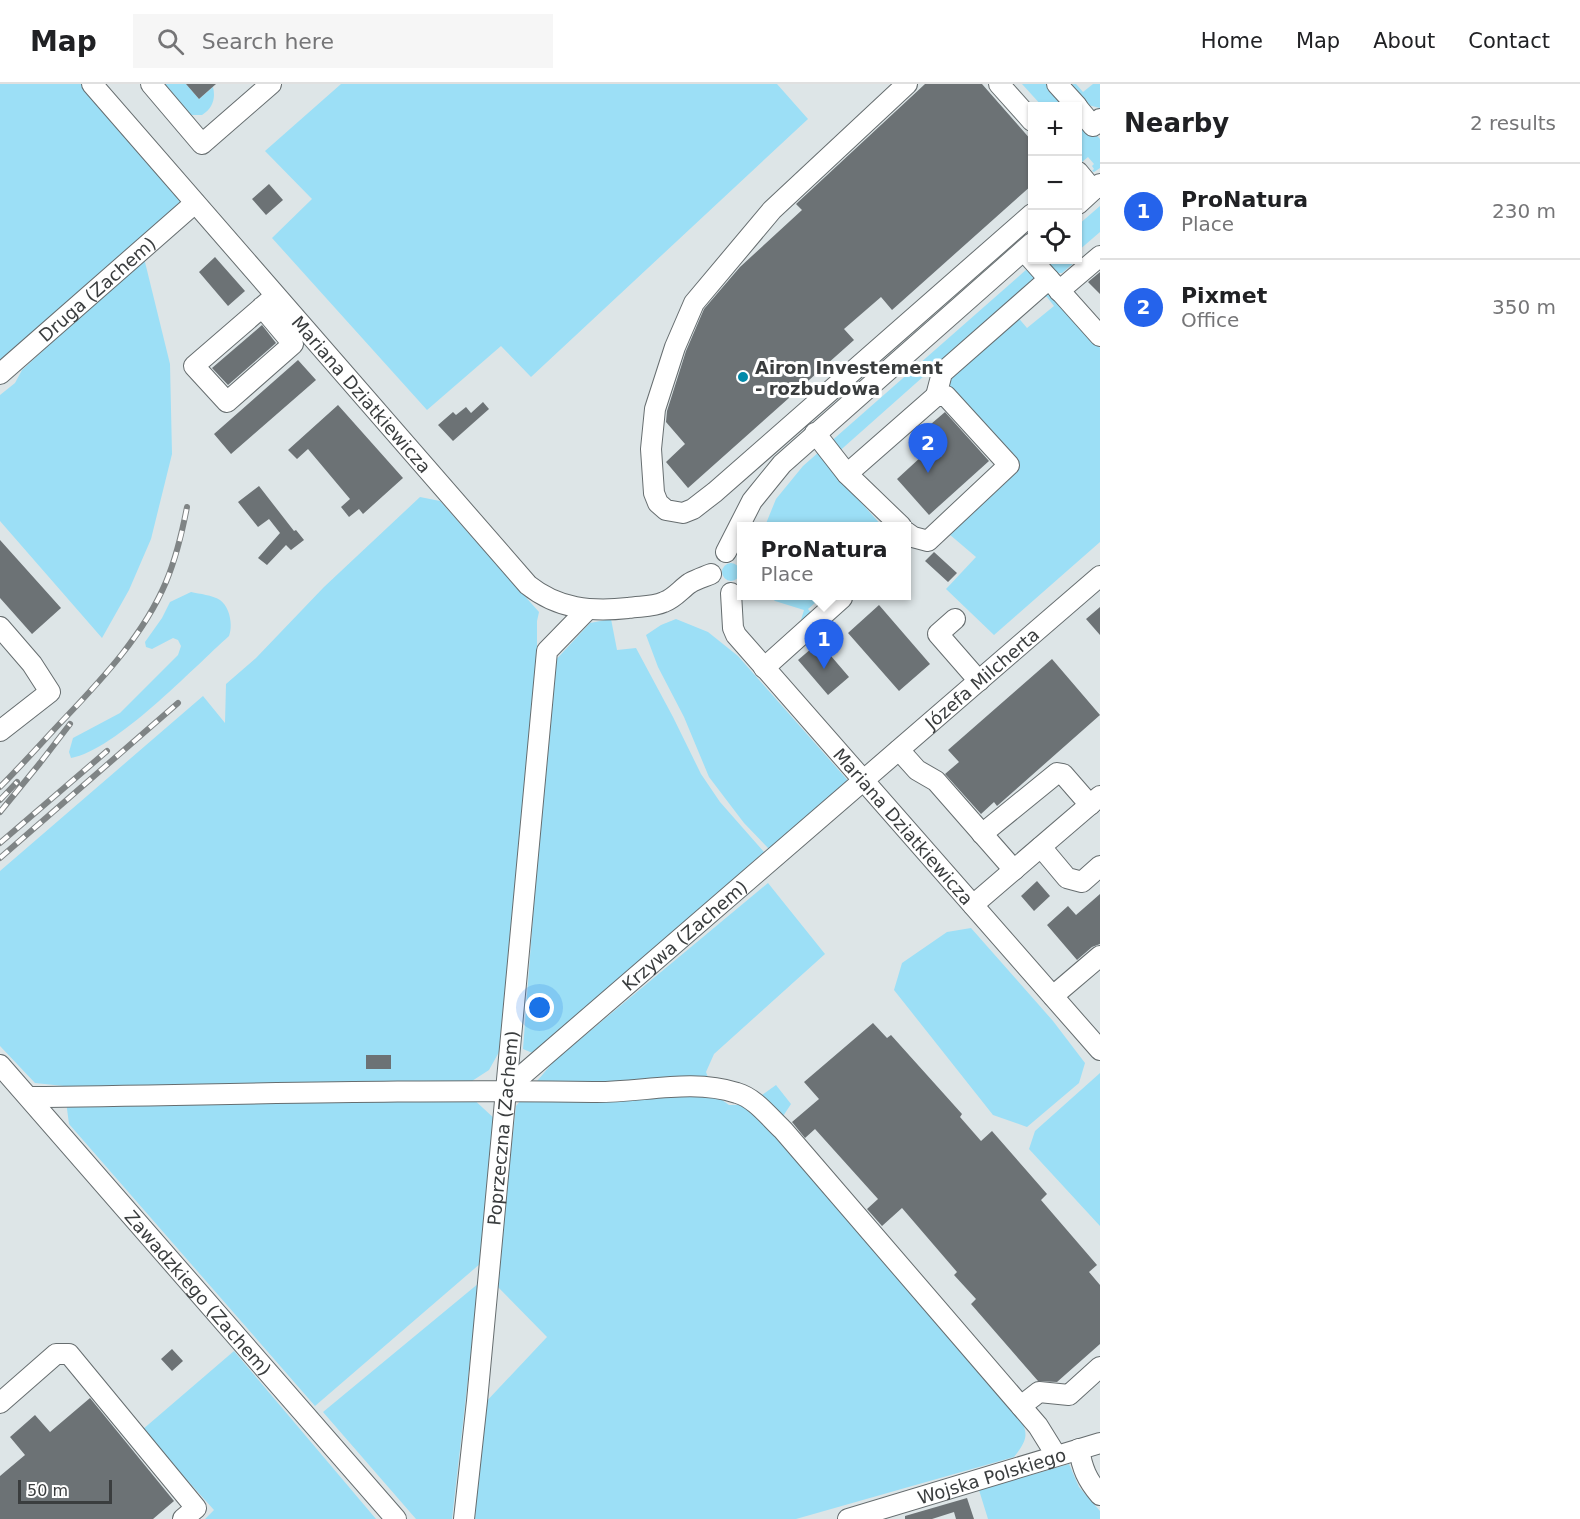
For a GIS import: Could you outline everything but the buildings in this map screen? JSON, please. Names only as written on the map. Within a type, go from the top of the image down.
[{"type":"street","name":"Mariana Dziatkiewicza","points":[[92,84],[195,203],[269,301],[528,585],[550,600],[587,610],[654,605],[678,595],[697,595],[725,585],[736,635],[1100,1050]]},
{"type":"street","points":[[151,84],[202,144],[271,84]]},
{"type":"street","points":[[907,84],[772,210],[694,303],[675,347],[655,409],[651,449],[654,493],[658,503],[674,513],[683,513],[693,509],[1028,218]]},
{"type":"street","points":[[999,84],[1028,117]]},
{"type":"street","points":[[1057,84],[1073,102]]},
{"type":"street","points":[[1082,113],[1093,126],[1100,119]]},
{"type":"street","points":[[1082,176],[1097,187],[1082,200]]},
{"type":"street","name":"Druga (Zachem)","points":[[0,374],[195,203]]},
{"type":"street","points":[[745,522],[752,501],[782,464],[1028,247]]},
{"type":"street","points":[[848,474],[936,396],[942,373],[1054,285],[1100,256]]},
{"type":"street","points":[[1040,264],[1054,285],[1100,336]]},
{"type":"street","points":[[949,288],[963,304]]},
{"type":"street","points":[[269,301],[293,344],[226,402],[194,366],[269,301]]},
{"type":"street","points":[[911,536],[928,541],[1009,465],[946,396],[936,396]]},
{"type":"street","points":[[815,433],[848,474],[897,522]]},
{"type":"street","points":[[753,522],[764,486]]},
{"type":"street","points":[[725,585],[711,568],[715,560],[734,553]]},
{"type":"street","name":"Józefa Milcherta","points":[[863,781],[1100,576]]},
{"type":"street","points":[[764,668],[840,600]]},
{"type":"street","name":"Poprzeczna (Zachem)","points":[[464,1519],[547,651],[587,610]]},
{"type":"street","points":[[955,619],[938,634],[979,681]]},
{"type":"street","points":[[0,627],[32,664],[50,692],[0,731]]},
{"type":"street","points":[[899,750],[917,770],[936,781],[1014,870]]},
{"type":"street","points":[[973,905],[1095,801],[1062,774],[1057,773],[982,834]]},
{"type":"street","name":"Krzywa (Zachem)","points":[[505,1090],[863,781]]},
{"type":"street","points":[[1041,847],[1067,878],[1082,882],[1100,866]]},
{"type":"street","points":[[1053,996],[1100,956]]},
{"type":"street","name":"Zawadzkiego (Zachem)","points":[[0,1065],[396,1519]]},
{"type":"street","points":[[30,1097],[505,1090],[615,1092],[690,1086],[738,1093],[749,1098],[783,1130],[1038,1426],[1056,1455]]},
{"type":"street","points":[[0,1403],[56,1354],[69,1354],[196,1508],[183,1519]]},
{"type":"street","points":[[1021,1406],[1038,1392],[1069,1395],[1100,1367]]},
{"type":"street","name":"Wojska Polskiego","points":[[848,1519],[1100,1443]]},
{"type":"street","points":[[1079,1449],[1082,1468],[1089,1482],[1100,1495]]},
{"type":"shaded area","points":[[0,84],[83,84],[187,203],[0,365]]},
{"type":"shaded area","points":[[156,84],[186,84],[199,99],[213,87],[214,96],[208,110],[202,115],[186,115]]},
{"type":"shaded area","points":[[341,84],[777,84],[808,119],[531,377],[501,346],[427,410],[272,238],[312,199],[265,151]]},
{"type":"shaded area","points":[[1022,84],[1051,84],[1067,102],[1038,102]]},
{"type":"shaded area","points":[[1076,84],[1083,92],[1093,84],[1100,84],[1100,108],[1088,105],[1069,87]]},
{"type":"shaded area","points":[[1082,119],[1100,139],[1100,168],[1092,171],[1094,164],[1088,157],[1082,162]]},
{"type":"shaded area","points":[[1100,206],[1100,232],[1082,248],[1082,222]]},
{"type":"shaded area","points":[[144,258],[170,364],[172,454],[151,539],[129,590],[102,638],[0,521],[0,395],[15,383],[22,370]]},
{"type":"shaded area","points":[[1046,264],[1072,264],[1062,273],[1054,273]]},
{"type":"shaded area","points":[[1027,269],[1035,274],[1100,348],[1100,542],[994,635],[946,589],[976,557],[949,534],[1019,463],[946,386],[945,379],[1016,315],[1027,328],[1054,306],[1047,297],[1028,296],[1022,289],[826,463],[878,522],[767,522],[776,499],[803,466]]},
{"type":"shaded area","points":[[420,497],[440,501],[539,612],[537,661],[499,1052],[489,1070],[472,1081],[470,1096],[496,1120],[481,1263],[315,1406],[69,1124],[64,1086],[35,1083],[0,1046],[0,871],[203,696],[225,723],[226,684],[256,658],[324,587]]},
{"type":"shaded area","points":[[728,564],[737,566],[737,578],[731,581],[725,578],[722,572]]},
{"type":"shaded area","points":[[191,592],[213,597],[223,603],[230,616],[229,636],[175,687],[131,724],[89,752],[71,758],[69,752],[73,738],[120,713],[178,655],[181,646],[178,640],[173,638],[152,649],[146,647],[145,642],[170,602]]},
{"type":"shaded area","points":[[818,600],[808,609],[814,616],[804,620],[801,620],[804,610],[775,601]]},
{"type":"shaded area","points":[[611,619],[617,650],[636,648],[701,774],[720,802],[764,852],[535,1054],[523,1049],[552,664],[590,623]]},
{"type":"shaded area","points":[[676,619],[708,632],[738,656],[851,784],[770,850],[744,823],[709,777],[684,717],[658,667],[646,635]]},
{"type":"shaded area","points":[[768,883],[825,954],[714,1054],[706,1072],[714,1094],[729,1105],[748,1105],[776,1085],[791,1104],[776,1127],[1018,1414],[1025,1432],[1022,1446],[1014,1457],[796,1519],[475,1519],[483,1405],[547,1337],[496,1285],[516,1106],[554,1061]]},
{"type":"shaded area","points":[[971,928],[1053,1021],[1085,1063],[1079,1083],[1027,1127],[993,1115],[894,990],[902,963],[947,932]]},
{"type":"shaded area","points":[[1100,1073],[1100,1226],[1029,1149],[1035,1131]]},
{"type":"shaded area","points":[[479,1283],[452,1519],[416,1519],[323,1412]]},
{"type":"shaded area","points":[[234,1351],[376,1519],[205,1519],[214,1510],[142,1430]]},
{"type":"shaded area","points":[[1069,1464],[1079,1487],[1100,1511],[1100,1519],[988,1519],[979,1490]]},
{"type":"railway","points":[[0,787],[95,686],[135,637],[166,582],[173,564],[187,507]]},
{"type":"railway","points":[[0,858],[178,703]]},
{"type":"railway","points":[[0,812],[70,724]]},
{"type":"railway","points":[[0,843],[107,751]]},
{"type":"railway","points":[[0,800],[17,782]]},
{"type":"place","name":"Airon Investement - rozbudowa","points":[[743,377]]},
{"type":"place","name":"Pixmet","points":[[928,473]]},
{"type":"place","name":"ProNatura","points":[[824,669]]}]
